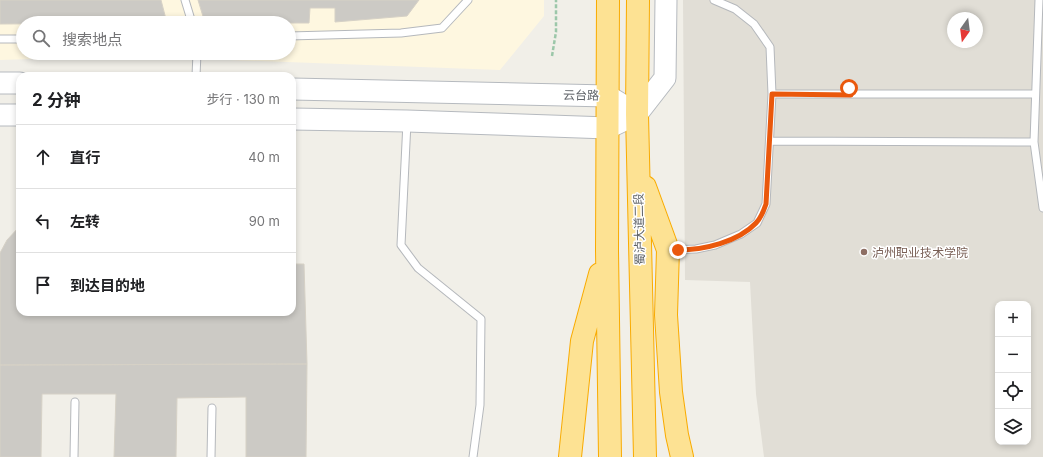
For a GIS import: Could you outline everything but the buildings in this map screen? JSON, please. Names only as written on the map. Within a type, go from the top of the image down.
[{"type":"highway","points":[[608,0],[607,250],[610,457]]},
{"type":"highway","name":"蜀泸大道二段","points":[[638,0],[637,114],[645,457]]},
{"type":"highway","points":[[638,170],[668,250],[666,315],[671,392],[677,435],[682,457]]},
{"type":"highway","points":[[570,457],[582,341],[607,250]]},
{"type":"street","points":[[296,119],[407,121],[608,128],[637,114],[666,78],[666,0]]},
{"type":"street","points":[[0,83],[16,83]]},
{"type":"street","name":"云台路","points":[[296,89],[608,96],[637,114]]},
{"type":"street","points":[[0,114],[16,115]]},
{"type":"lane","points":[[185,0],[190,16]]},
{"type":"lane","points":[[296,36],[401,32],[442,28],[468,0]]},
{"type":"lane","points":[[668,250],[696,249],[715,245],[741,234],[757,223],[766,204],[772,94],[770,47],[754,24],[735,9],[714,0]]},
{"type":"lane","points":[[1039,0],[1034,142],[1038,160],[1043,208]]},
{"type":"lane","points":[[0,39],[16,39]]},
{"type":"lane","points":[[196,72],[197,60]]},
{"type":"lane","points":[[772,94],[1035,94]]},
{"type":"lane","points":[[1035,117],[1043,118]]},
{"type":"lane","points":[[407,121],[401,245],[418,268],[481,319],[480,405],[473,457]]},
{"type":"lane","points":[[770,140],[1034,142]]},
{"type":"lane","points":[[74,457],[75,402]]},
{"type":"lane","points":[[211,457],[212,408]]},
{"type":"path","points":[[552,56],[556,32],[556,0]]},
{"type":"shaded area","points":[[0,0],[544,0],[544,16],[500,70],[232,60],[296,60],[296,16],[16,16],[16,59],[0,60]]},
{"type":"shaded area","name":"泸州职业技术学院","points":[[683,0],[1043,0],[1043,457],[764,457],[756,394],[750,282],[685,280]]},
{"type":"place","name":"泸州职业技术学院","points":[[864,252]]},
{"type":"route","points":[[678,250],[696,249],[715,245],[741,234],[757,223],[766,204],[772,94],[851,95],[849,88]]}]
